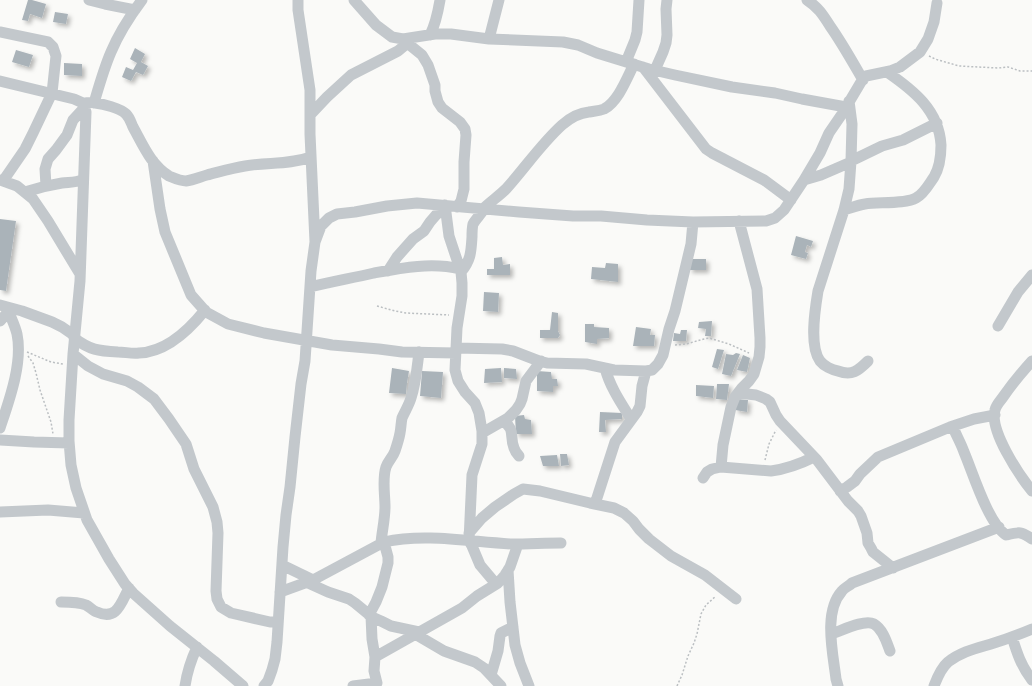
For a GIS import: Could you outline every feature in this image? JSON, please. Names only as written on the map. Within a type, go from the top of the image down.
[{"type":"street","points":[[89,0],[135,10]]},
{"type":"street","points":[[46,186],[45,169],[48,159],[56,150],[73,120],[87,104],[120,35],[142,0]]},
{"type":"street","points":[[269,685],[275,659],[286,515],[305,360],[315,242],[310,134],[310,90],[298,10],[298,0]]},
{"type":"street","points":[[354,0],[376,25],[392,37],[407,40],[430,35],[451,34],[489,39],[563,42],[578,45],[597,53],[655,70],[732,87],[775,93],[802,99],[847,104]]},
{"type":"street","points":[[430,35],[437,17],[440,0]]},
{"type":"street","points":[[489,39],[499,0]]},
{"type":"street","points":[[460,270],[466,266],[470,258],[472,230],[483,209],[507,188],[561,125],[570,118],[587,112],[598,111],[608,106],[621,90],[634,64],[639,0]]},
{"type":"street","points":[[655,70],[666,43],[666,9],[668,0]]},
{"type":"street","points":[[807,0],[815,5],[838,36],[863,80]]},
{"type":"street","points":[[315,242],[321,226],[329,218],[337,214],[417,203],[445,207],[573,216],[601,216],[693,222],[766,221],[775,218],[784,210],[804,180],[820,153],[828,133],[866,76],[887,72],[900,67],[920,52],[928,39],[934,22],[937,3]]},
{"type":"street","points":[[0,32],[48,42],[53,47],[56,56],[52,93],[25,149],[1,181],[16,186],[32,199],[48,221],[80,275]]},
{"type":"street","points":[[310,115],[351,75],[398,51],[404,46],[407,40]]},
{"type":"street","points":[[407,40],[428,65],[433,77],[438,102],[442,108],[460,122],[465,129],[464,189],[461,201],[457,207]]},
{"type":"street","points":[[634,64],[706,149],[712,154],[764,180],[791,200]]},
{"type":"street","points":[[844,210],[864,204],[905,201],[916,198],[922,194],[937,172],[941,160],[940,139],[937,123],[919,97],[887,72]]},
{"type":"street","points":[[0,81],[74,98],[87,104],[121,110],[129,118],[142,145],[161,171],[184,181],[245,166],[301,161],[311,156]]},
{"type":"street","points":[[87,104],[80,275],[73,360],[69,443],[71,465],[76,488],[87,520],[125,584],[170,626],[243,686]]},
{"type":"street","points":[[847,104],[852,124],[849,189],[844,210],[818,291],[814,318],[814,342],[816,355],[821,362],[831,370],[852,373],[859,370],[868,361]]},
{"type":"street","points":[[804,180],[821,175],[851,162],[882,146],[903,140],[937,123]]},
{"type":"street","points":[[153,161],[165,232],[191,295],[205,310],[228,324],[264,333],[338,346],[402,352],[502,349],[547,363],[586,364],[614,370],[652,370],[658,364],[663,355],[691,244],[693,222]]},
{"type":"street","points":[[25,192],[46,186],[83,179]]},
{"type":"street","points":[[445,207],[449,236],[460,270],[462,290],[455,370],[458,381],[475,403],[479,413],[482,433],[482,444],[472,475],[469,537],[480,565],[496,584]]},
{"type":"street","points":[[388,271],[397,257],[413,239],[424,231],[436,215],[445,207]]},
{"type":"street","points":[[721,467],[723,445],[731,407],[738,393],[754,374],[759,357],[760,338],[757,289],[738,221]]},
{"type":"street","points":[[310,287],[402,268],[449,266],[460,270]]},
{"type":"street","points":[[998,326],[1018,292],[1032,275]]},
{"type":"street","points":[[5,308],[22,311],[62,327],[82,344],[100,351],[140,353],[156,350],[183,334],[194,324],[205,310]]},
{"type":"street","points":[[0,322],[5,308]]},
{"type":"street","points":[[0,428],[4,405],[14,384],[18,360],[17,334],[5,308]]},
{"type":"street","points":[[353,686],[378,685],[374,671],[375,657],[370,615],[382,587],[388,563],[388,557],[383,543],[382,531],[385,506],[385,472],[386,465],[392,459],[400,434],[402,419],[412,396],[416,382],[419,352]]},
{"type":"street","points":[[73,360],[103,374],[127,381],[154,399],[186,444],[194,469],[214,507],[218,533],[217,599],[221,606],[231,613],[270,622],[278,622]]},
{"type":"street","points":[[482,433],[508,418],[516,410],[522,399],[526,381],[541,361]]},
{"type":"street","points":[[1032,361],[1011,386],[995,409],[995,426],[1006,452],[1032,491]]},
{"type":"street","points":[[605,368],[614,391],[631,419]]},
{"type":"street","points":[[595,504],[615,442],[640,406],[642,386],[646,371]]},
{"type":"street","points":[[738,393],[756,395],[770,402],[780,421],[814,457],[840,491],[855,507],[861,516],[868,542],[873,552],[893,568]]},
{"type":"street","points":[[840,491],[855,481],[860,474],[878,458],[952,427],[974,419],[995,415]]},
{"type":"street","points":[[502,421],[507,424],[511,430],[512,443],[519,456]]},
{"type":"street","points":[[952,427],[964,451],[990,513],[1002,532],[1006,535],[1020,532],[1032,539]]},
{"type":"street","points":[[0,440],[69,443]]},
{"type":"street","points":[[703,478],[707,472],[721,467],[778,470],[788,468],[814,457]]},
{"type":"street","points":[[469,537],[482,518],[495,507],[523,489],[540,491],[614,508],[624,513],[649,539],[671,556],[705,575],[736,599]]},
{"type":"street","points":[[0,512],[48,510],[84,513]]},
{"type":"street","points":[[838,686],[830,625],[832,612],[837,598],[842,590],[852,584],[999,527]]},
{"type":"street","points":[[280,592],[309,581],[383,543],[403,538],[469,537],[518,544],[562,543]]},
{"type":"street","points":[[375,657],[462,608],[496,584],[510,568],[518,544]]},
{"type":"street","points":[[282,565],[328,592],[355,603],[370,615],[391,626],[417,633],[444,650],[475,662],[484,668],[501,686]]},
{"type":"street","points":[[508,570],[515,645],[522,670],[529,686]]},
{"type":"street","points":[[61,602],[72,602],[86,605],[94,611],[102,614],[113,614],[129,588]]},
{"type":"street","points":[[831,634],[862,623],[874,624],[884,636],[890,651]]},
{"type":"street","points":[[491,675],[498,651],[501,633],[513,627]]},
{"type":"street","points":[[934,686],[938,676],[947,663],[960,655],[1032,629]]},
{"type":"street","points":[[1012,636],[1018,658],[1032,680]]},
{"type":"street","points":[[185,686],[186,677],[197,647]]},
{"type":"path","points":[[920,52],[935,59],[958,66],[1008,67],[1020,71],[1032,71]]},
{"type":"path","points":[[378,306],[406,313],[459,316]]},
{"type":"path","points":[[665,345],[686,344],[709,338],[729,344],[759,357]]},
{"type":"path","points":[[55,442],[51,422],[33,363],[25,352],[51,362],[73,360]]},
{"type":"path","points":[[763,470],[769,444],[780,421]]},
{"type":"path","points":[[677,686],[696,639],[701,614],[706,605],[723,589]]},
{"type":"building","points":[[28,0],[46,4],[42,18],[30,14],[28,21],[22,20]]},
{"type":"building","points":[[55,12],[68,14],[66,24],[53,22]]},
{"type":"building","points":[[135,48],[145,54],[141,62],[148,66],[143,75],[136,72],[131,81],[122,77],[126,67],[133,70],[137,63],[130,59]]},
{"type":"building","points":[[16,50],[33,55],[29,67],[12,62]]},
{"type":"building","points":[[64,63],[82,64],[82,76],[64,75]]},
{"type":"building","points":[[0,219],[16,221],[6,291],[0,290]]},
{"type":"building","points":[[796,236],[813,241],[811,247],[807,245],[805,252],[808,253],[806,259],[791,255]]},
{"type":"building","points":[[502,257],[503,265],[510,264],[510,275],[487,275],[487,269],[494,269],[494,258]]},
{"type":"building","points":[[691,259],[706,259],[706,270],[689,270]]},
{"type":"building","points":[[606,263],[618,264],[618,282],[591,279],[592,267],[605,268]]},
{"type":"building","points":[[484,292],[499,293],[498,312],[483,311]]},
{"type":"building","points":[[552,312],[558,313],[558,331],[560,335],[558,338],[540,338],[540,330],[550,330]]},
{"type":"building","points":[[712,321],[711,336],[705,336],[706,329],[698,328],[699,322]]},
{"type":"building","points":[[585,324],[594,324],[594,327],[609,328],[609,338],[597,339],[597,344],[585,342]]},
{"type":"building","points":[[636,327],[651,329],[650,335],[655,335],[654,346],[633,346]]},
{"type":"building","points":[[681,330],[687,330],[686,341],[673,341],[674,333],[680,334]]},
{"type":"building","points":[[717,349],[724,350],[718,369],[712,367]]},
{"type":"building","points":[[736,353],[740,354],[731,376],[722,374],[726,354],[733,355]]},
{"type":"building","points":[[743,355],[750,358],[747,372],[737,370]]},
{"type":"building","points":[[392,368],[409,371],[406,394],[389,393]]},
{"type":"building","points":[[501,368],[502,382],[484,383],[485,369]]},
{"type":"building","points":[[504,368],[516,369],[517,379],[504,378]]},
{"type":"building","points":[[422,371],[443,372],[441,398],[420,396]]},
{"type":"building","points":[[537,371],[551,372],[552,379],[557,379],[558,386],[553,386],[553,392],[537,391]]},
{"type":"building","points":[[717,384],[729,384],[727,400],[716,399]]},
{"type":"building","points":[[696,385],[714,386],[713,398],[696,396]]},
{"type":"building","points":[[737,399],[748,400],[747,412],[735,410]]},
{"type":"building","points":[[600,412],[622,413],[622,419],[605,420],[606,432],[599,432]]},
{"type":"building","points":[[524,415],[525,419],[531,420],[532,434],[516,434],[515,416]]},
{"type":"building","points":[[560,454],[567,454],[569,465],[561,466]]},
{"type":"building","points":[[557,455],[559,466],[543,466],[540,456]]}]
